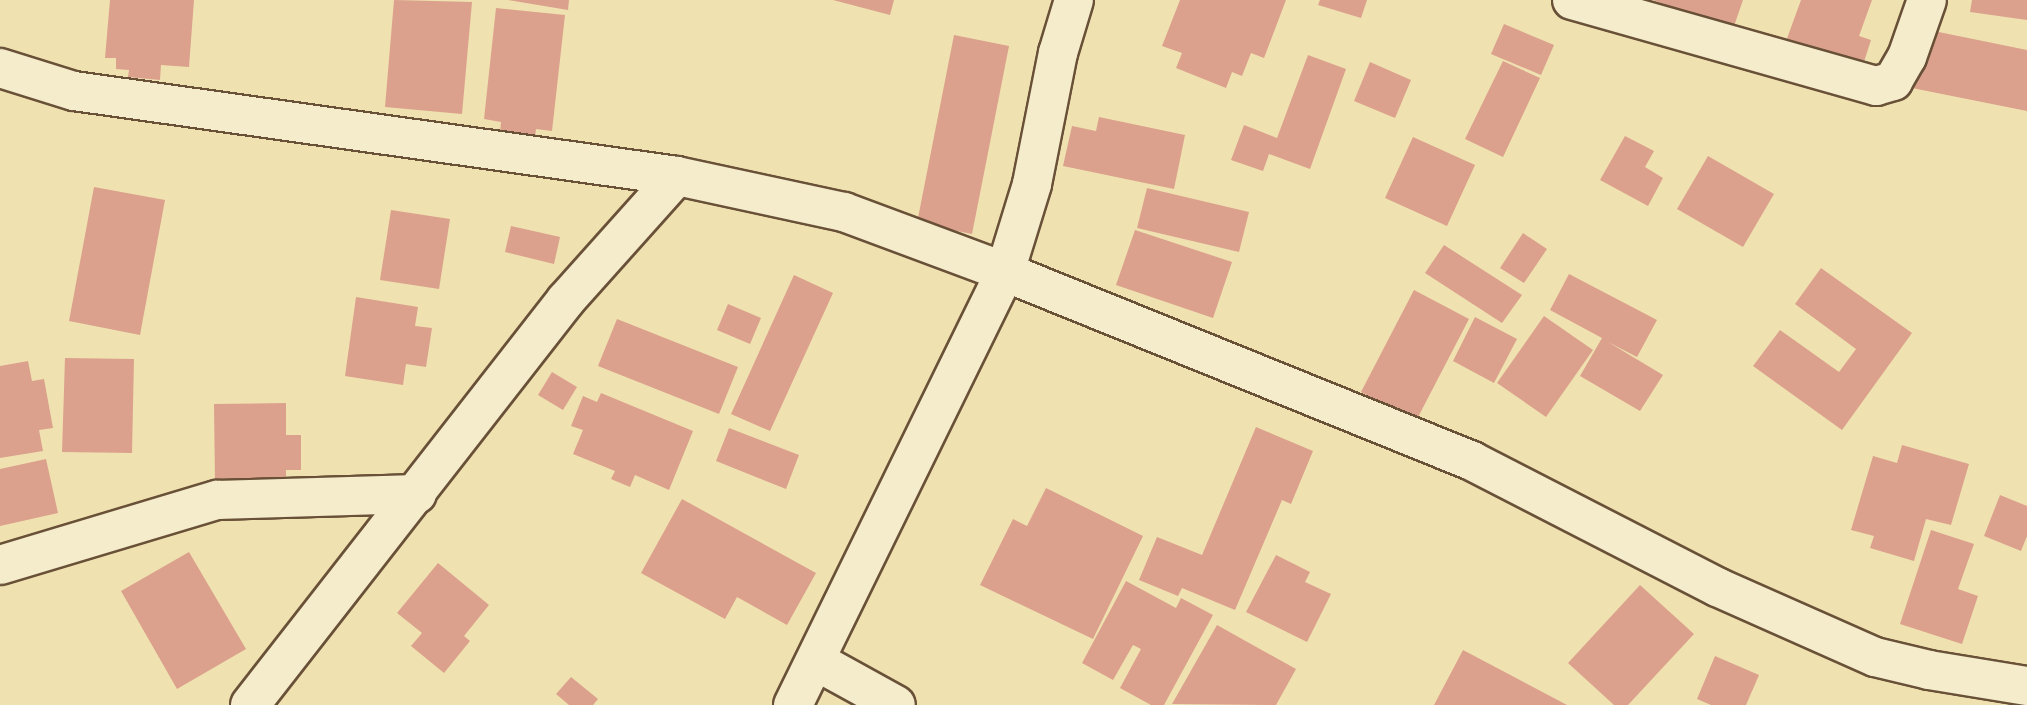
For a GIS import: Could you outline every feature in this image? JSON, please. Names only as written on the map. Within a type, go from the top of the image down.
[{"type":"street","points":[[793,705],[1005,272],[1032,184],[1058,53],[1074,0]]},
{"type":"street","points":[[1572,0],[1876,86],[1893,81],[1907,57],[1927,0]]},
{"type":"street","points":[[0,68],[74,91],[677,176],[844,212],[1005,272],[1472,461],[1717,587],[1875,657],[1929,670],[2027,686]]},
{"type":"street","points":[[250,705],[566,300],[677,176]]},
{"type":"street","points":[[0,565],[217,500],[417,494]]},
{"type":"street","points":[[816,661],[895,705]]},
{"type":"building","points":[[110,0],[194,0],[189,67],[161,65],[160,80],[128,77],[129,70],[116,69],[116,58],[105,58]]},
{"type":"building","points":[[394,0],[472,2],[462,114],[385,107]]},
{"type":"building","points":[[508,0],[569,0],[568,10]]},
{"type":"building","points":[[833,0],[894,0],[890,15]]},
{"type":"building","points":[[1180,0],[1286,0],[1264,58],[1251,53],[1242,76],[1232,72],[1226,88],[1176,68],[1182,53],[1162,46]]},
{"type":"building","points":[[1320,0],[1367,0],[1361,18],[1318,5]]},
{"type":"building","points":[[1653,0],[1743,0],[1733,29]]},
{"type":"building","points":[[1801,0],[1872,0],[1859,36],[1871,40],[1861,71],[1785,44]]},
{"type":"building","points":[[1972,0],[2027,0],[2027,20],[1970,12]]},
{"type":"building","points":[[496,8],[565,15],[552,131],[536,129],[534,146],[499,143],[501,122],[484,119]]},
{"type":"building","points":[[1504,24],[1554,45],[1541,75],[1491,54]]},
{"type":"building","points":[[1924,29],[2027,50],[2027,111],[1912,88]]},
{"type":"building","points":[[954,35],[1009,46],[972,234],[917,223]]},
{"type":"building","points":[[1308,55],[1346,69],[1310,169],[1269,154],[1263,171],[1231,160],[1244,125],[1277,138]]},
{"type":"building","points":[[1503,61],[1540,78],[1503,157],[1465,139]]},
{"type":"building","points":[[1370,62],[1411,80],[1395,118],[1354,101]]},
{"type":"building","points":[[1099,117],[1185,135],[1174,189],[1063,166],[1072,126],[1096,131]]},
{"type":"building","points":[[1625,136],[1654,151],[1645,167],[1663,178],[1648,206],[1600,180]]},
{"type":"building","points":[[1413,137],[1475,165],[1447,226],[1385,198]]},
{"type":"building","points":[[1708,156],[1774,194],[1743,247],[1677,209]]},
{"type":"building","points":[[94,187],[165,200],[140,335],[69,321]]},
{"type":"building","points":[[1147,188],[1249,212],[1239,252],[1137,228]]},
{"type":"building","points":[[391,210],[450,219],[439,289],[380,280]]},
{"type":"building","points":[[511,226],[560,237],[554,264],[505,252]]},
{"type":"building","points":[[1135,230],[1232,262],[1213,318],[1116,285]]},
{"type":"building","points":[[1523,233],[1547,249],[1524,283],[1500,268]]},
{"type":"building","points":[[1444,245],[1522,295],[1502,323],[1425,273]]},
{"type":"building","points":[[1821,268],[1912,333],[1842,430],[1753,366],[1780,330],[1839,372],[1856,349],[1795,304]]},
{"type":"building","points":[[1569,274],[1657,320],[1637,357],[1608,342],[1663,375],[1640,411],[1580,376],[1602,338],[1550,310]]},
{"type":"building","points":[[794,275],[833,293],[770,431],[731,414]]},
{"type":"building","points":[[1414,290],[1469,319],[1416,421],[1361,392]]},
{"type":"building","points":[[356,297],[418,307],[415,326],[432,328],[426,367],[406,364],[403,385],[345,376]]},
{"type":"building","points":[[728,304],[761,318],[750,344],[717,330]]},
{"type":"building","points":[[1544,316],[1593,350],[1546,417],[1497,383]]},
{"type":"building","points":[[1475,317],[1517,339],[1494,383],[1453,361]]},
{"type":"building","points":[[617,319],[738,367],[719,414],[598,366]]},
{"type":"building","points":[[65,358],[134,359],[132,453],[62,452]]},
{"type":"building","points":[[28,361],[32,381],[44,379],[53,428],[39,430],[43,451],[0,458],[0,366]]},
{"type":"building","points":[[552,372],[577,387],[563,410],[538,395]]},
{"type":"building","points":[[601,393],[693,431],[669,490],[635,475],[630,487],[611,479],[615,471],[573,454],[583,430],[571,426],[583,396],[597,402]]},
{"type":"building","points":[[286,403],[286,435],[301,435],[301,470],[286,470],[286,483],[215,483],[214,404]]},
{"type":"building","points":[[1256,427],[1313,451],[1291,504],[1282,500],[1235,610],[1182,588],[1178,596],[1139,580],[1157,537],[1202,555]]},
{"type":"building","points":[[729,428],[799,455],[786,489],[716,461]]},
{"type":"building","points":[[1902,445],[1969,464],[1951,525],[1926,519],[1914,561],[1870,548],[1874,536],[1851,530],[1873,456],[1897,463]]},
{"type":"building","points":[[46,459],[58,513],[0,526],[0,469]]},
{"type":"building","points":[[1046,488],[1143,536],[1093,639],[980,585],[1013,519],[1027,526]]},
{"type":"building","points":[[2000,495],[2027,506],[2027,536],[2021,551],[1984,536]]},
{"type":"building","points":[[682,499],[816,573],[787,625],[737,597],[725,619],[641,573]]},
{"type":"building","points":[[1931,530],[1974,544],[1958,589],[1978,596],[1962,644],[1900,624]]},
{"type":"building","points":[[189,552],[246,649],[177,689],[121,591]]},
{"type":"building","points":[[1276,555],[1310,572],[1305,582],[1331,594],[1307,642],[1246,612]]},
{"type":"building","points":[[438,563],[489,605],[464,636],[470,641],[444,673],[411,646],[422,633],[397,613]]},
{"type":"building","points":[[1126,581],[1176,608],[1181,598],[1213,615],[1164,705],[1151,705],[1120,688],[1141,649],[1133,645],[1113,680],[1082,663]]},
{"type":"building","points":[[1640,585],[1694,634],[1628,705],[1614,705],[1568,663]]},
{"type":"building","points":[[1217,625],[1296,669],[1276,705],[1172,704]]},
{"type":"building","points":[[1463,650],[1567,705],[1434,705]]},
{"type":"building","points":[[1715,656],[1759,675],[1746,705],[1711,705],[1697,699]]},
{"type":"building","points":[[571,677],[598,699],[593,705],[569,705],[556,694]]}]
